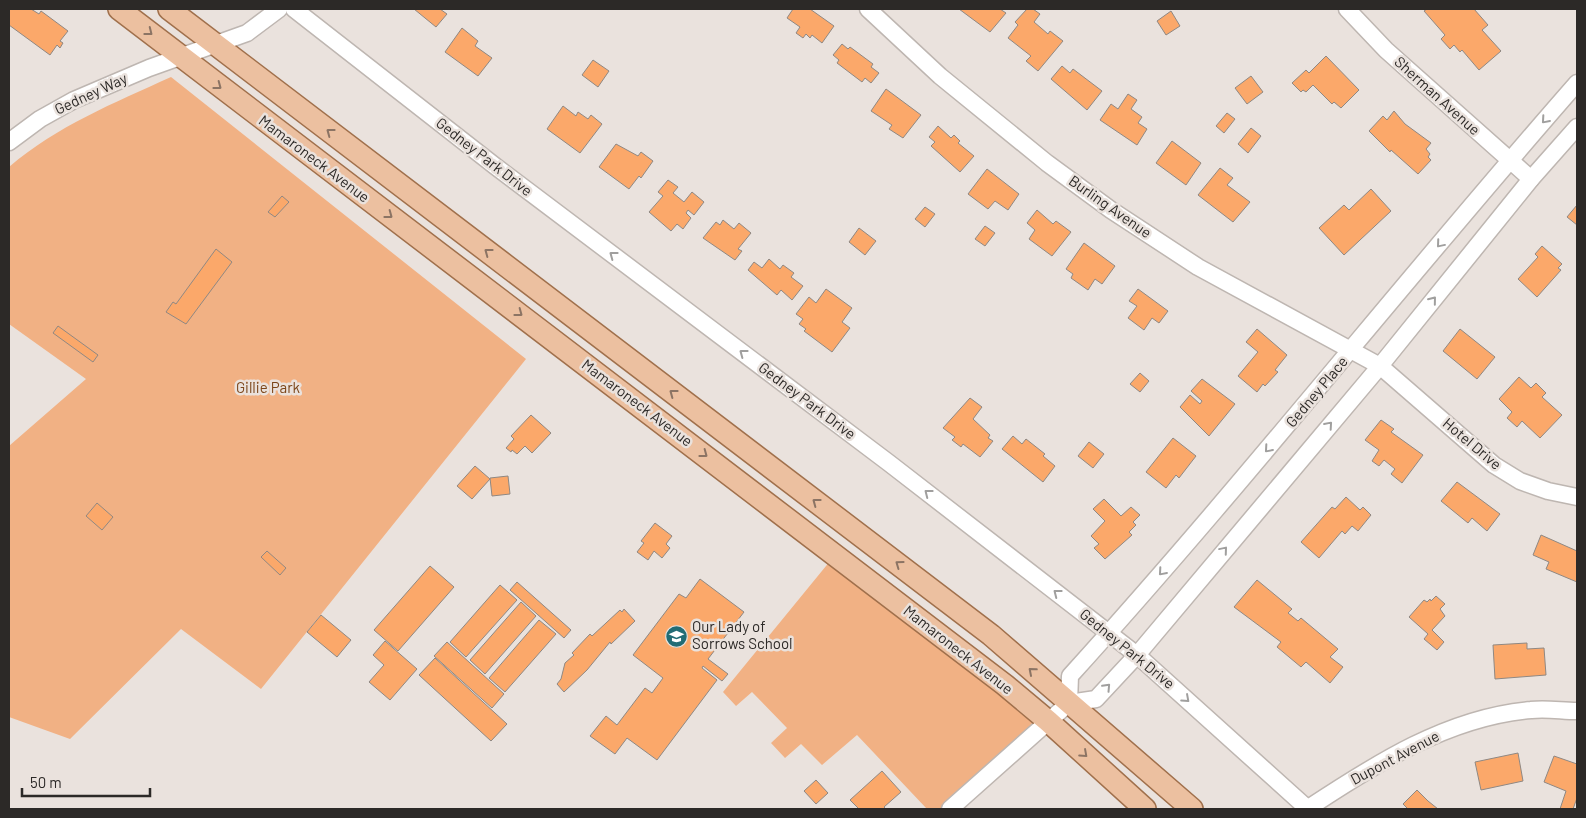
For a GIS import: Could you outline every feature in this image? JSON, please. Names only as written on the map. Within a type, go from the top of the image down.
[{"type":"main road","name":"Mamaroneck Avenue","points":[[118,9],[534,324],[1048,721],[1146,809]]},
{"type":"main road","name":"Mamaroneck Avenue","points":[[169,9],[992,635],[1192,809]]},
{"type":"street","name":"Gedney Way","points":[[9,142],[40,119],[74,100],[179,56],[248,33],[279,9]]},
{"type":"street","name":"Gedney Park Drive","points":[[294,9],[495,166],[882,457],[1137,654],[1307,809]]},
{"type":"street","name":"Burling Avenue","points":[[868,9],[940,76],[1047,162],[1111,210],[1198,267],[1380,366]]},
{"type":"street","name":"Sherman Avenue","points":[[1347,9],[1386,50],[1531,179]]},
{"type":"street","name":"Gedney Place","points":[[1577,83],[1510,160],[1351,351],[1070,676],[1069,703],[1096,699],[1137,654],[1380,366],[1531,179],[1577,127]]},
{"type":"street","name":"Hotel Drive","points":[[1380,366],[1494,465],[1520,481],[1548,491],[1577,497]]},
{"type":"street","points":[[950,809],[1069,703]]},
{"type":"street","name":"Dupont Avenue","points":[[1307,809],[1382,761],[1429,737],[1493,716],[1532,709],[1577,711]]},
{"type":"green space","name":"Gillie Park","points":[[171,77],[526,359],[261,689],[181,629],[70,739],[9,717],[9,446],[86,379],[9,324],[9,167],[27,152],[66,127]]},
{"type":"green space","points":[[835,555],[1048,721],[950,809],[927,809],[857,735],[822,765],[801,744],[785,758],[771,743],[787,728],[752,692],[736,706],[723,692]]},
{"type":"building","points":[[9,9],[31,9],[39,14],[41,11],[68,31],[60,41],[63,43],[60,48],[57,45],[50,55],[9,25]]},
{"type":"building","points":[[414,9],[440,9],[447,14],[436,27]]},
{"type":"building","points":[[793,9],[810,9],[834,26],[822,43],[812,35],[810,38],[806,34],[803,38],[796,33],[800,27],[787,18]]},
{"type":"building","points":[[959,9],[1000,9],[1006,13],[990,32]]},
{"type":"building","points":[[1027,9],[1033,9],[1040,14],[1034,22],[1048,34],[1050,31],[1063,41],[1038,71],[1026,61],[1031,56],[1008,38],[1018,25],[1015,22]]},
{"type":"building","points":[[1427,9],[1474,9],[1488,25],[1482,30],[1501,51],[1479,70],[1462,50],[1460,52],[1454,45],[1450,49],[1441,39],[1445,35],[1424,11]]},
{"type":"building","points":[[1171,11],[1180,26],[1166,35],[1157,21]]},
{"type":"building","points":[[462,28],[478,41],[475,46],[492,58],[478,76],[445,52]]},
{"type":"building","points":[[842,44],[848,49],[850,47],[873,64],[871,67],[879,73],[871,83],[865,78],[862,82],[837,63],[839,60],[833,55]]},
{"type":"building","points":[[1326,56],[1359,90],[1341,108],[1334,102],[1332,104],[1313,85],[1306,92],[1303,90],[1301,92],[1292,83],[1306,70],[1309,73]]},
{"type":"building","points":[[593,60],[609,71],[598,87],[582,75]]},
{"type":"building","points":[[1062,66],[1070,73],[1073,69],[1102,91],[1087,110],[1051,79]]},
{"type":"building","points":[[1251,76],[1263,92],[1247,104],[1235,88]]},
{"type":"building","points":[[886,89],[921,115],[903,138],[889,129],[892,125],[871,111]]},
{"type":"building","points":[[1128,94],[1137,100],[1131,109],[1142,117],[1138,123],[1147,129],[1137,145],[1100,120],[1111,104],[1118,109]]},
{"type":"building","points":[[563,106],[576,116],[578,112],[588,119],[591,115],[602,124],[580,153],[547,129]]},
{"type":"building","points":[[1394,111],[1405,124],[1431,143],[1426,149],[1430,154],[1428,157],[1431,160],[1418,174],[1391,150],[1390,152],[1369,131],[1383,116],[1387,120]]},
{"type":"building","points":[[1227,113],[1235,119],[1224,133],[1216,126]]},
{"type":"building","points":[[938,126],[951,138],[954,135],[960,141],[958,143],[974,156],[960,172],[931,146],[935,142],[929,137]]},
{"type":"building","points":[[1251,128],[1261,136],[1248,153],[1238,144]]},
{"type":"building","points":[[1172,141],[1201,163],[1186,185],[1156,163]]},
{"type":"building","points":[[616,144],[638,156],[641,152],[653,161],[641,178],[639,176],[629,189],[599,167]]},
{"type":"building","points":[[1220,168],[1233,178],[1227,185],[1250,202],[1233,222],[1198,195]]},
{"type":"building","points":[[987,169],[1019,194],[1008,210],[995,201],[988,209],[968,194]]},
{"type":"building","points":[[668,180],[678,187],[673,193],[684,202],[692,192],[704,202],[694,215],[688,210],[686,213],[691,218],[683,229],[677,224],[671,231],[649,212],[663,196],[658,192]]},
{"type":"building","points":[[1371,189],[1391,211],[1344,255],[1319,228],[1344,205],[1349,210]]},
{"type":"building","points":[[282,196],[289,202],[275,217],[268,212]]},
{"type":"building","points":[[1577,205],[1577,225],[1567,217]]},
{"type":"building","points":[[925,207],[935,214],[925,227],[915,219]]},
{"type":"building","points":[[1037,210],[1053,224],[1056,221],[1071,232],[1052,256],[1029,239],[1035,230],[1027,223]]},
{"type":"building","points":[[723,220],[734,229],[739,223],[751,233],[738,249],[742,251],[735,260],[703,238],[716,222],[720,225]]},
{"type":"building","points":[[985,226],[995,233],[985,246],[975,239]]},
{"type":"building","points":[[859,228],[876,241],[865,255],[849,242]]},
{"type":"building","points":[[1084,243],[1115,266],[1102,284],[1095,279],[1088,290],[1071,278],[1073,274],[1066,269]]},
{"type":"building","points":[[1542,246],[1562,264],[1558,268],[1561,270],[1537,297],[1518,279],[1538,257],[1535,254]]},
{"type":"building","points":[[216,249],[232,262],[186,324],[166,312],[173,302],[176,304]]},
{"type":"building","points":[[769,259],[780,269],[783,265],[794,273],[791,277],[803,286],[792,300],[781,290],[777,295],[748,270],[754,262],[762,268]]},
{"type":"building","points":[[826,289],[852,308],[842,322],[850,328],[832,352],[804,331],[806,329],[799,324],[803,319],[796,314],[809,297],[816,303]]},
{"type":"building","points":[[1138,289],[1168,311],[1159,323],[1152,318],[1144,330],[1128,318],[1137,306],[1129,301]]},
{"type":"building","points":[[58,326],[98,355],[93,362],[53,333]]},
{"type":"building","points":[[1257,329],[1287,355],[1275,370],[1278,372],[1265,386],[1263,384],[1257,392],[1238,376],[1258,352],[1246,342]]},
{"type":"building","points":[[1460,329],[1495,357],[1477,379],[1443,351]]},
{"type":"building","points":[[1140,373],[1149,381],[1140,392],[1130,384]]},
{"type":"building","points":[[1519,377],[1531,388],[1536,383],[1546,393],[1542,397],[1562,415],[1540,438],[1522,421],[1517,427],[1507,418],[1512,412],[1499,399]]},
{"type":"building","points":[[1202,379],[1235,404],[1209,436],[1180,407],[1190,395],[1200,404],[1202,401],[1191,391]]},
{"type":"building","points":[[970,398],[982,407],[973,419],[990,435],[988,438],[993,441],[980,457],[963,444],[961,447],[952,440],[955,437],[943,428]]},
{"type":"building","points":[[531,415],[551,433],[532,453],[525,446],[517,454],[512,450],[511,452],[506,448],[514,439],[511,436]]},
{"type":"building","points":[[1381,420],[1394,429],[1391,432],[1423,455],[1402,483],[1391,474],[1395,469],[1384,460],[1379,466],[1372,461],[1379,450],[1365,440]]},
{"type":"building","points":[[1013,436],[1022,444],[1026,439],[1045,454],[1043,456],[1055,466],[1043,482],[1002,449]]},
{"type":"building","points":[[1173,438],[1196,456],[1179,478],[1176,475],[1166,488],[1146,472]]},
{"type":"building","points":[[1089,442],[1104,454],[1093,468],[1078,456]]},
{"type":"building","points":[[475,466],[490,479],[472,499],[457,486]]},
{"type":"building","points":[[508,476],[510,494],[492,496],[490,478]]},
{"type":"building","points":[[1457,482],[1500,514],[1487,531],[1472,518],[1468,523],[1441,501]]},
{"type":"building","points":[[1346,497],[1360,510],[1363,507],[1371,515],[1358,531],[1352,526],[1345,534],[1342,531],[1319,558],[1301,542],[1332,507],[1335,509]]},
{"type":"building","points":[[1104,499],[1121,516],[1131,507],[1140,515],[1133,522],[1136,525],[1129,532],[1132,535],[1105,559],[1094,548],[1099,544],[1091,536],[1105,521],[1093,509]]},
{"type":"building","points":[[97,503],[113,517],[102,530],[86,516]]},
{"type":"building","points":[[655,523],[672,536],[666,544],[670,548],[662,558],[654,551],[648,560],[637,552],[644,543],[641,541]]},
{"type":"building","points":[[1541,535],[1577,551],[1577,582],[1546,569],[1549,562],[1533,555]]},
{"type":"building","points":[[267,551],[286,568],[280,575],[261,557]]},
{"type":"building","points":[[430,566],[454,587],[398,651],[374,630]]},
{"type":"building","points":[[700,579],[744,612],[708,659],[728,674],[722,681],[703,666],[702,668],[717,680],[657,760],[627,738],[615,754],[590,736],[606,716],[617,725],[645,688],[652,693],[663,678],[633,655],[679,594],[686,598]]},
{"type":"building","points":[[1257,580],[1292,609],[1288,613],[1298,621],[1301,618],[1338,649],[1330,657],[1343,667],[1330,683],[1306,662],[1301,667],[1277,647],[1281,642],[1234,607]]},
{"type":"building","points":[[517,582],[571,630],[564,638],[510,590]]},
{"type":"building","points":[[500,585],[517,600],[466,657],[450,642]]},
{"type":"building","points":[[1436,596],[1445,604],[1440,609],[1445,616],[1432,630],[1444,642],[1437,650],[1424,639],[1428,634],[1409,617],[1424,600],[1427,602],[1430,599],[1431,601]]},
{"type":"building","points":[[521,602],[536,616],[485,674],[470,660]]},
{"type":"building","points":[[624,609],[635,621],[611,644],[610,642],[587,670],[564,692],[557,684],[561,679],[565,663],[574,655],[572,653],[590,634],[592,636],[620,610],[622,612]]},
{"type":"building","points":[[321,615],[351,640],[337,657],[307,632]]},
{"type":"building","points":[[539,620],[556,634],[505,692],[489,678]]},
{"type":"building","points":[[385,641],[417,669],[390,700],[369,682],[384,665],[373,655]]},
{"type":"building","points":[[447,642],[504,694],[492,708],[434,656]]},
{"type":"building","points":[[1527,643],[1527,649],[1544,648],[1546,675],[1495,679],[1493,645]]},
{"type":"building","points":[[435,658],[507,724],[491,741],[419,675]]},
{"type":"building","points":[[1518,753],[1523,781],[1481,790],[1475,762]]},
{"type":"building","points":[[1554,756],[1577,764],[1577,798],[1573,809],[1560,809],[1566,791],[1544,782]]},
{"type":"building","points":[[882,771],[901,792],[884,807],[886,809],[859,809],[850,800]]},
{"type":"building","points":[[816,780],[828,793],[816,804],[804,791]]},
{"type":"building","points":[[1417,790],[1438,809],[1408,809],[1403,804]]},
{"type":"place","name":"Our Lady of Sorrows School","points":[[676,636]]}]
